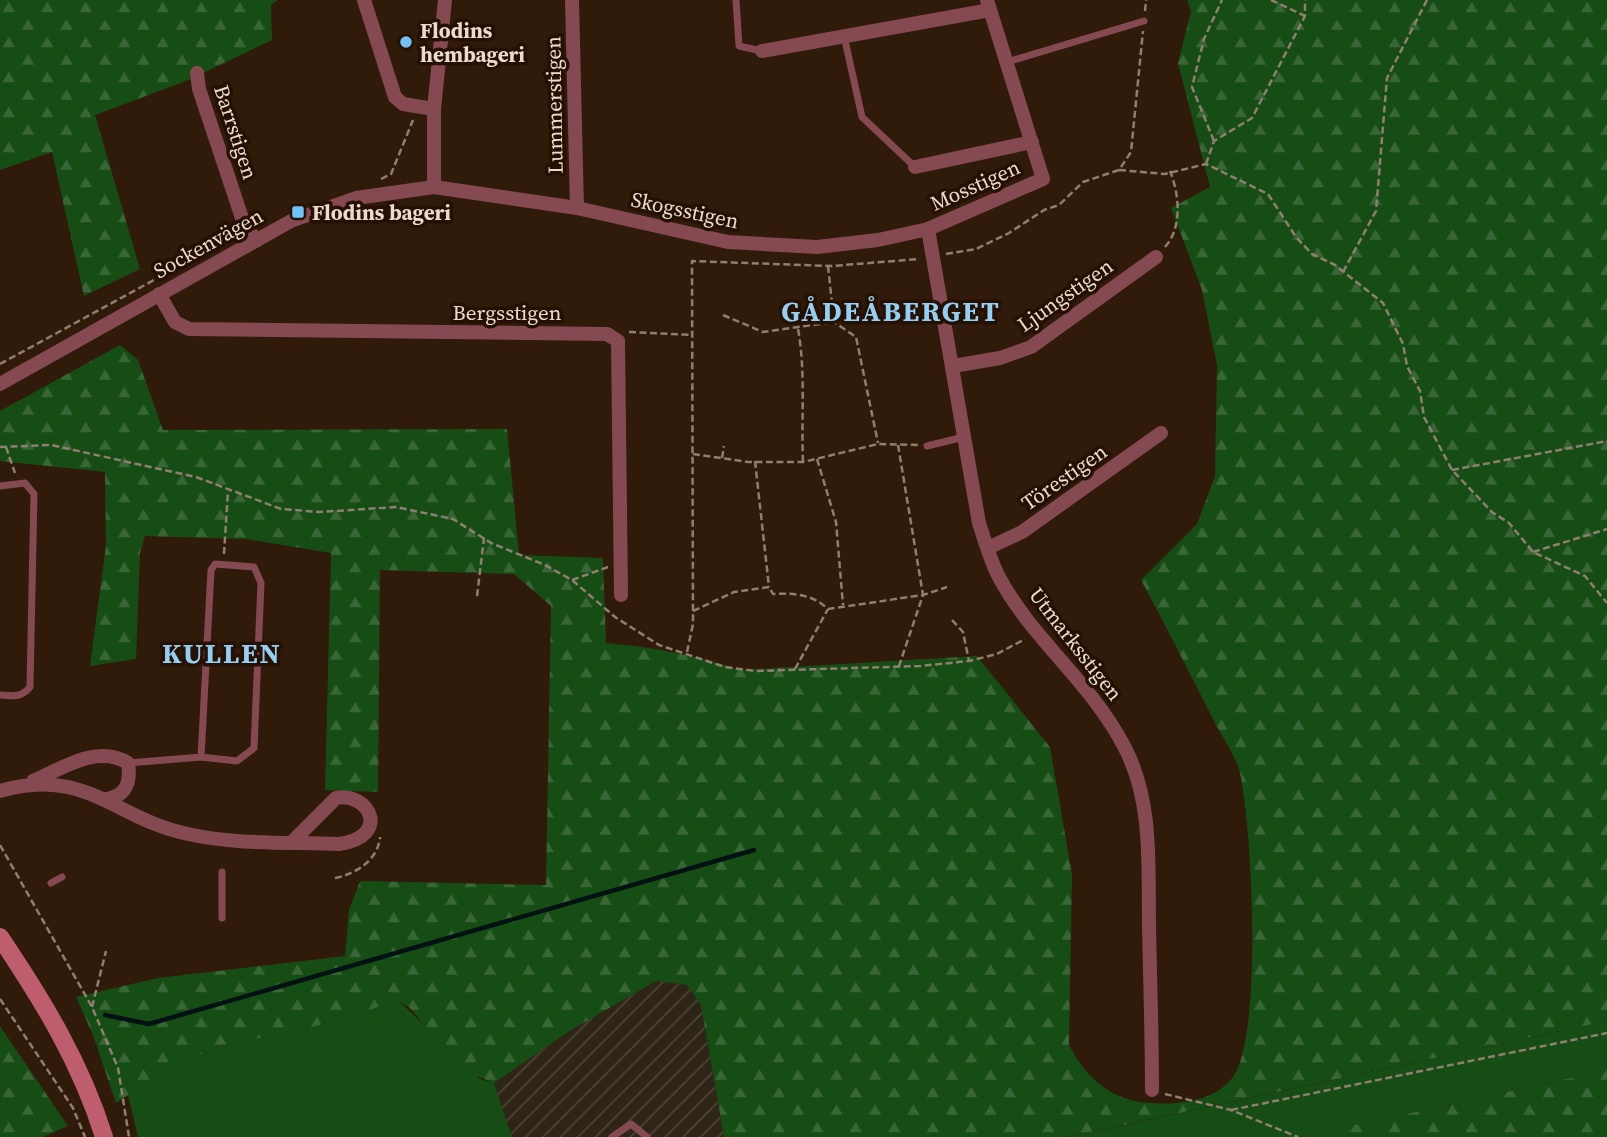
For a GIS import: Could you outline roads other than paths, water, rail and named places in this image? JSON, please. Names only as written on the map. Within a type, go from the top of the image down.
[{"type":"main road","points":[[0,937],[62,1033],[93,1104],[104,1137]]},
{"type":"street","points":[[364,0],[395,97],[402,104],[434,108]]},
{"type":"street","points":[[435,187],[434,108],[445,0]]},
{"type":"street","name":"Lummerstigen","points":[[572,0],[577,208]]},
{"type":"street","name":"Mosstigen","points":[[762,51],[989,5],[1042,178],[928,229]]},
{"type":"street","name":"Barrstigen","points":[[197,73],[199,89],[243,221],[256,241]]},
{"type":"street","name":"Mosstigen","points":[[915,167],[1032,142]]},
{"type":"street","name":"Skogsstigen","points":[[435,187],[577,208],[728,242],[775,247],[841,246],[928,229]]},
{"type":"street","name":"Sockenvägen","points":[[0,384],[291,221],[356,198],[435,187]]},
{"type":"street","name":"Utmarksstigen","points":[[928,229],[979,523],[999,578],[1090,691],[1114,727],[1126,750],[1145,811],[1152,1090]]},
{"type":"street","name":"Ljungstigen","points":[[953,366],[1000,358],[1031,347],[1156,257]]},
{"type":"street","name":"Bergsstigen","points":[[159,294],[175,321],[189,329],[607,334],[618,341],[621,595]]},
{"type":"street","name":"Törestigen","points":[[988,548],[1022,532],[1161,433]]},
{"type":"street","points":[[0,791],[98,754],[114,755],[128,763],[128,785],[122,794],[107,799]]},
{"type":"street","points":[[24,784],[50,784],[107,799],[165,828],[216,839],[339,844],[357,842],[368,834],[371,825],[368,815],[355,799],[345,796],[335,798],[292,842]]},
{"type":"lane","points":[[736,0],[739,46],[762,51]]},
{"type":"lane","points":[[1007,62],[1144,21]]},
{"type":"lane","points":[[844,36],[862,117],[915,167]]},
{"type":"lane","points":[[927,446],[964,437]]},
{"type":"lane","points":[[0,486],[25,483],[34,494],[30,687],[24,694],[16,697],[0,695]]},
{"type":"lane","points":[[128,763],[201,757],[237,761],[254,748],[261,583],[254,567],[215,564],[211,570],[201,757]]},
{"type":"lane","points":[[222,872],[222,918]]},
{"type":"lane","points":[[51,883],[62,877]]},
{"type":"lane","points":[[612,1137],[631,1124],[647,1137]]},
{"type":"waterway","points":[[105,1015],[149,1024],[754,850]]},
{"type":"place","name":"Flodins hembageri","points":[[406,42]]},
{"type":"place","name":"Flodins bageri","points":[[298,212]]},
{"type":"district","name":"GÅDEÅBERGET","points":[[891,311]]},
{"type":"district","name":"KULLEN","points":[[222,653]]}]
